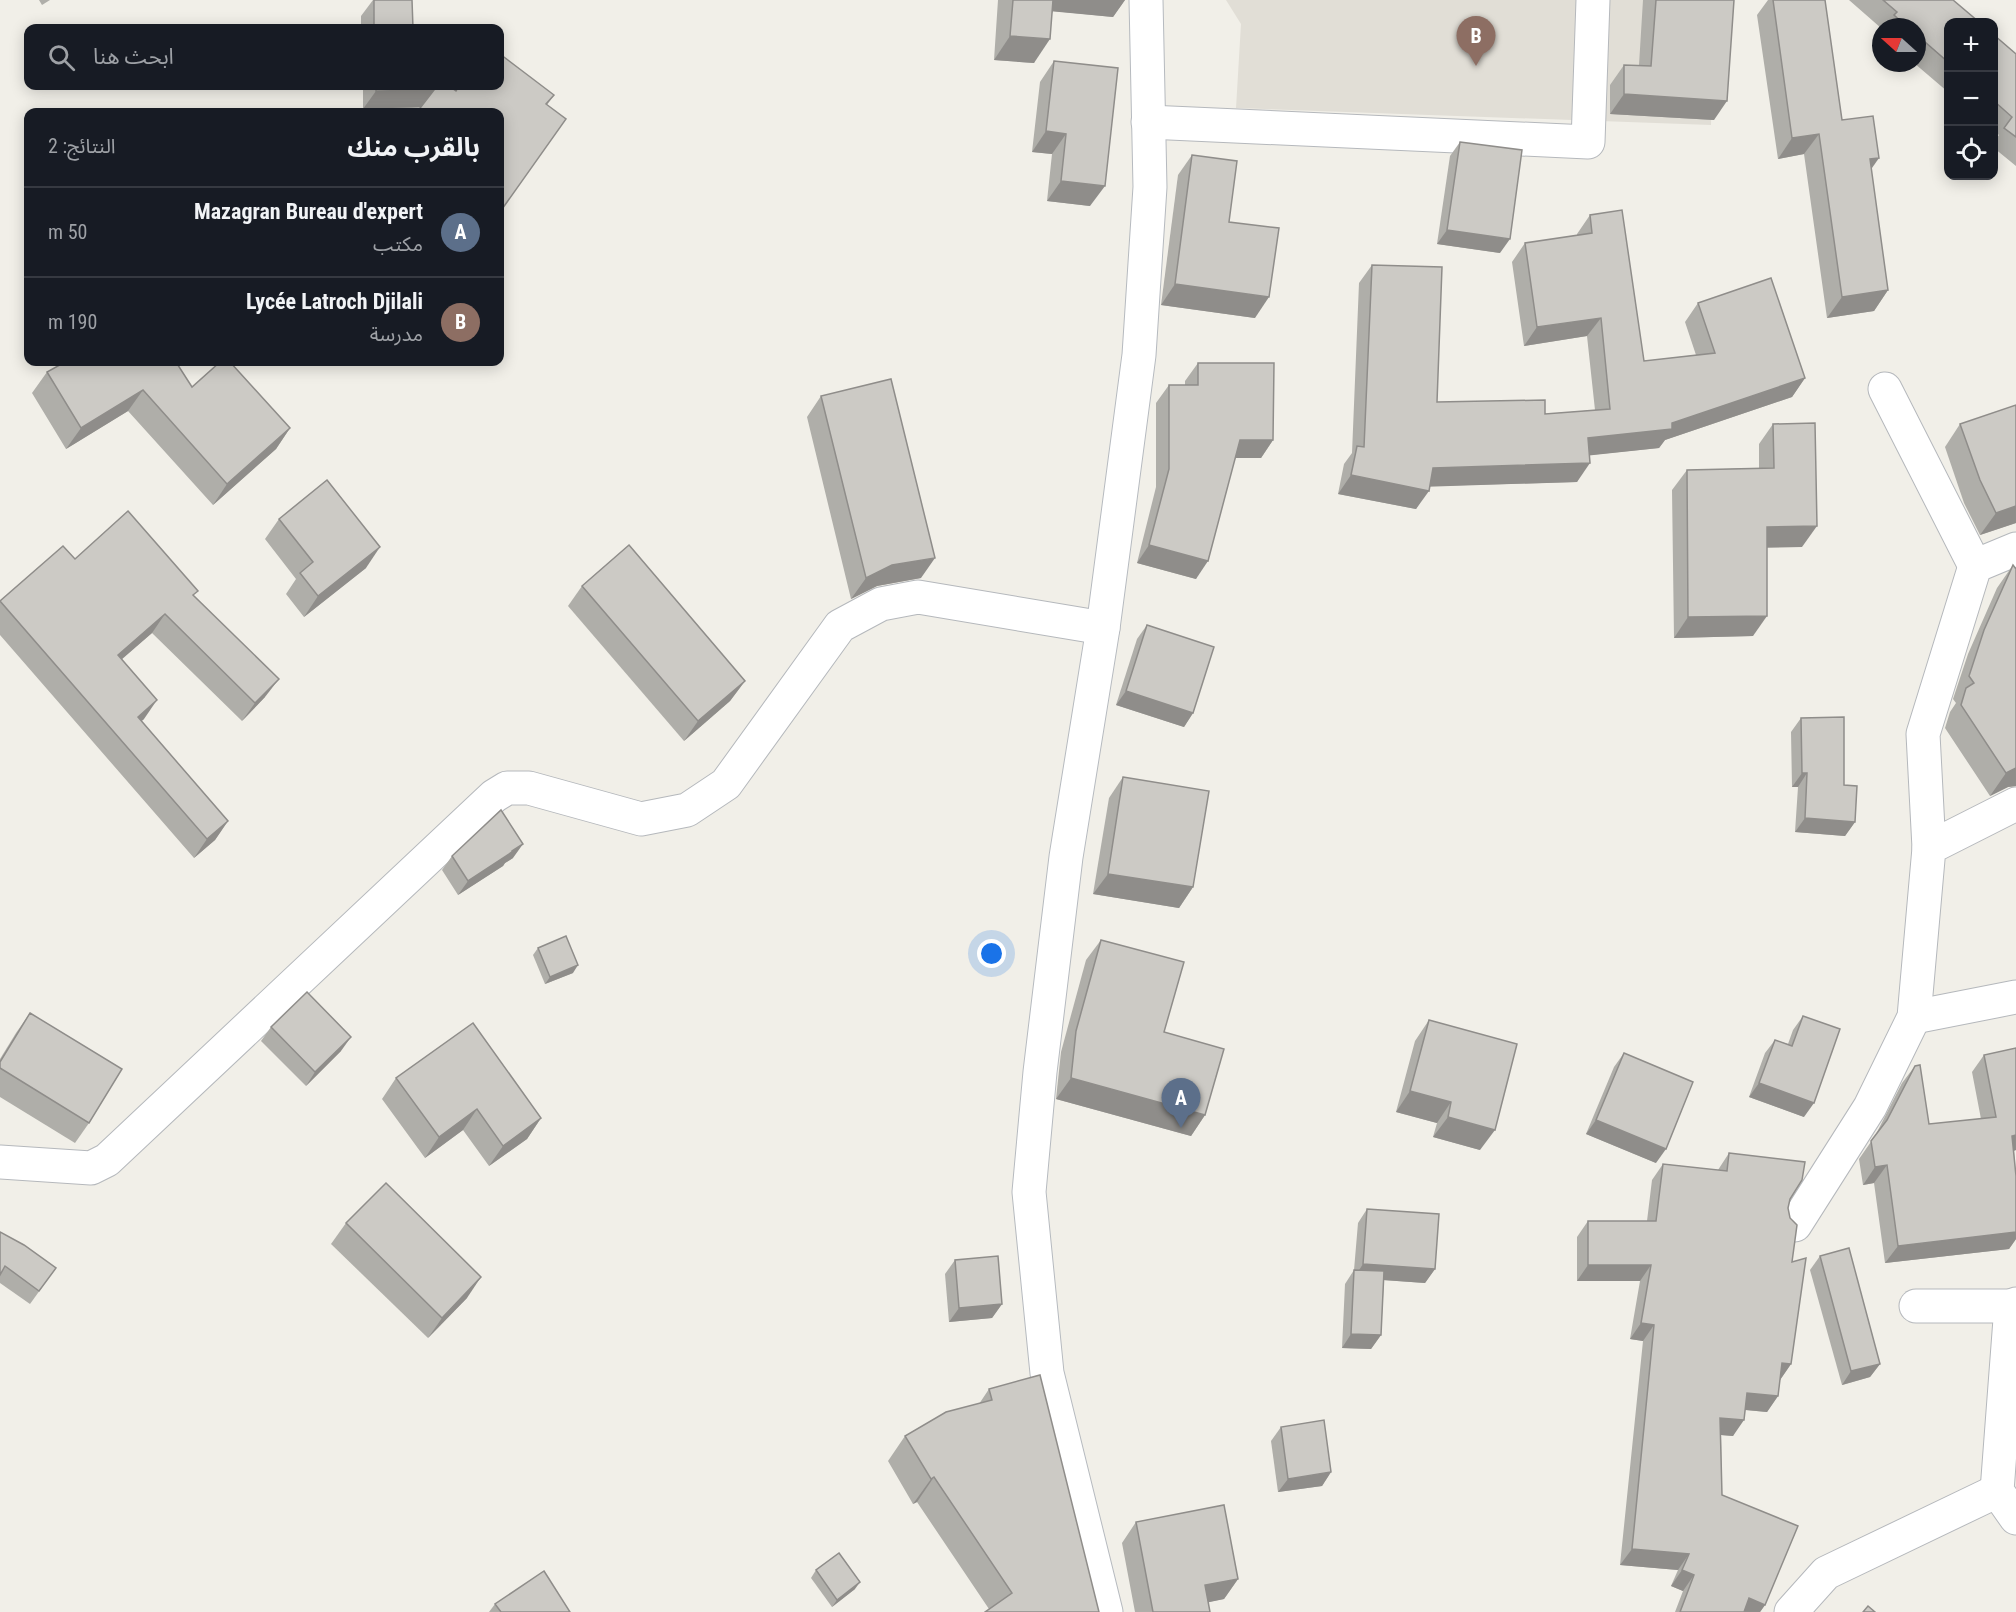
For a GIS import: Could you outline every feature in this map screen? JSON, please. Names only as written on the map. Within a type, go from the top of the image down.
[{"type":"street","points":[[1106,1612],[1047,1373],[1029,1192],[1040,1072],[1066,857],[1103,628],[1139,355],[1149,187],[1146,0]]},
{"type":"street","points":[[1148,122],[1588,142],[1593,0]]},
{"type":"street","points":[[1795,1225],[1870,1107],[1914,1017],[1929,848],[1923,734],[1975,566],[1885,389]]},
{"type":"street","points":[[1975,566],[2016,549]]},
{"type":"street","points":[[0,1162],[91,1168],[107,1160],[494,796],[507,788],[529,788],[640,819],[687,810],[726,784],[840,626],[880,604],[918,597],[1103,628]]},
{"type":"street","points":[[1929,848],[2016,804]]},
{"type":"street","points":[[1914,1017],[2016,997]]},
{"type":"street","points":[[1916,1306],[2013,1305],[1997,1491],[2016,1518]]},
{"type":"street","points":[[1791,1612],[1826,1573],[1997,1491]]},
{"type":"shaded area","points":[[1226,0],[1714,0],[1711,125],[1236,108],[1241,24]]},
{"type":"building","points":[[374,0],[412,0],[413,24],[374,24]]},
{"type":"building","points":[[1013,0],[1053,0],[1050,39],[1010,36]]},
{"type":"building","points":[[1656,0],[1734,0],[1727,101],[1624,94],[1624,65],[1651,66]]},
{"type":"building","points":[[1773,0],[1825,0],[1842,120],[1873,116],[1879,158],[1870,159],[1888,290],[1842,297],[1819,134],[1792,138]]},
{"type":"building","points":[[1883,0],[1953,0],[1974,18],[1944,18],[1944,59],[1926,43],[1926,18],[1897,18],[1894,15],[1897,12]]},
{"type":"building","points":[[1998,38],[2016,54],[2016,137],[2004,128],[2012,117],[1998,105]]},
{"type":"building","points":[[504,57],[554,95],[546,104],[566,119],[504,206],[504,108],[420,108],[434,90],[504,90]]},
{"type":"building","points":[[1054,61],[1118,68],[1105,186],[1061,181],[1066,134],[1046,131]]},
{"type":"building","points":[[376,90],[434,90],[376,91]]},
{"type":"building","points":[[1460,142],[1522,150],[1510,239],[1447,230]]},
{"type":"building","points":[[1192,155],[1237,161],[1229,222],[1279,228],[1269,297],[1175,284]]},
{"type":"building","points":[[1622,210],[1644,361],[1715,353],[1698,303],[1771,278],[1805,378],[1672,423],[1672,429],[1588,438],[1590,463],[1433,468],[1429,491],[1351,475],[1357,446],[1364,447],[1372,265],[1442,267],[1437,402],[1545,400],[1545,414],[1610,409],[1601,318],[1537,327],[1525,243],[1592,233],[1590,215]]},
{"type":"building","points":[[1198,363],[1274,363],[1273,440],[1240,440],[1208,561],[1149,545],[1169,469],[1169,385],[1198,385]]},
{"type":"building","points":[[58,366],[179,366],[192,387],[216,366],[234,366],[290,428],[227,484],[143,390],[81,428],[47,372]]},
{"type":"building","points":[[891,379],[935,558],[892,565],[866,578],[821,396]]},
{"type":"building","points":[[2016,405],[2016,506],[1996,513],[1980,480],[1960,424]]},
{"type":"building","points":[[1815,423],[1817,526],[1767,527],[1767,616],[1688,617],[1687,470],[1774,468],[1773,424]]},
{"type":"building","points":[[327,480],[380,547],[318,596],[300,573],[313,562],[279,519]]},
{"type":"building","points":[[128,511],[198,591],[193,595],[279,679],[255,703],[165,614],[118,655],[157,700],[138,717],[228,821],[207,839],[0,601],[63,546],[75,559]]},
{"type":"building","points":[[629,545],[745,681],[698,721],[582,586]]},
{"type":"building","points":[[2013,565],[2016,569],[2016,768],[2006,773],[1961,705],[1966,688],[1974,683],[1969,676],[1984,630]]},
{"type":"building","points":[[1147,625],[1214,647],[1193,713],[1126,691]]},
{"type":"building","points":[[1844,717],[1844,785],[1857,786],[1855,822],[1805,818],[1807,773],[1802,773],[1801,718]]},
{"type":"building","points":[[1123,777],[1209,791],[1193,887],[1108,874]]},
{"type":"building","points":[[501,810],[523,844],[468,881],[452,856]]},
{"type":"building","points":[[566,936],[578,965],[550,977],[538,948]]},
{"type":"building","points":[[1101,940],[1184,962],[1164,1032],[1224,1049],[1205,1115],[1071,1078],[1076,1031]]},
{"type":"building","points":[[307,992],[351,1037],[315,1072],[271,1027]]},
{"type":"building","points":[[30,1013],[122,1069],[89,1123],[0,1068],[0,1062]]},
{"type":"building","points":[[1803,1016],[1840,1029],[1814,1103],[1759,1083],[1775,1040],[1792,1046]]},
{"type":"building","points":[[1429,1020],[1517,1044],[1495,1130],[1448,1117],[1451,1102],[1410,1091]]},
{"type":"building","points":[[473,1023],[541,1118],[503,1146],[477,1109],[439,1137],[396,1078]]},
{"type":"building","points":[[2016,1048],[2016,1135],[2012,1136],[2016,1176],[2016,1232],[1898,1246],[1887,1165],[1875,1167],[1871,1141],[1887,1120],[1915,1066],[1920,1065],[1929,1124],[1996,1117],[1984,1055]]},
{"type":"building","points":[[1624,1053],[1693,1082],[1666,1149],[1596,1120]]},
{"type":"building","points":[[1729,1153],[1805,1162],[1802,1180],[1790,1199],[1788,1208],[1790,1218],[1797,1225],[1792,1262],[1806,1258],[1791,1364],[1782,1363],[1778,1396],[1747,1393],[1744,1420],[1720,1418],[1722,1495],[1798,1526],[1765,1605],[1749,1598],[1744,1612],[1680,1612],[1694,1575],[1682,1570],[1689,1554],[1632,1549],[1654,1325],[1641,1323],[1651,1265],[1588,1265],[1588,1221],[1656,1221],[1663,1164],[1727,1171]]},
{"type":"building","points":[[386,1183],[481,1277],[442,1318],[346,1223]]},
{"type":"building","points":[[1367,1209],[1439,1214],[1435,1269],[1363,1264]]},
{"type":"building","points":[[0,1232],[24,1245],[56,1268],[39,1291],[5,1266],[0,1275]]},
{"type":"building","points":[[1849,1248],[1880,1364],[1851,1371],[1820,1256]]},
{"type":"building","points":[[998,1256],[1002,1304],[959,1308],[955,1260]]},
{"type":"building","points":[[1354,1270],[1384,1271],[1381,1335],[1351,1334]]},
{"type":"building","points":[[1040,1375],[1099,1612],[985,1612],[1012,1593],[934,1477],[931,1479],[905,1436],[946,1412],[992,1400],[989,1389]]},
{"type":"building","points":[[1324,1420],[1331,1472],[1288,1479],[1281,1427]]},
{"type":"building","points":[[1224,1505],[1238,1579],[1205,1585],[1210,1612],[1153,1612],[1136,1522]]},
{"type":"building","points":[[839,1553],[860,1582],[837,1600],[816,1570]]},
{"type":"building","points":[[544,1571],[570,1612],[501,1612],[495,1604]]},
{"type":"building","points":[[1868,1606],[1875,1612],[1863,1612]]},
{"type":"place","name":"Lycée Latroch Djilali","points":[[1476,66]]},
{"type":"place","name":"Mazagran Bureau d'expert","points":[[1181,1128]]}]
